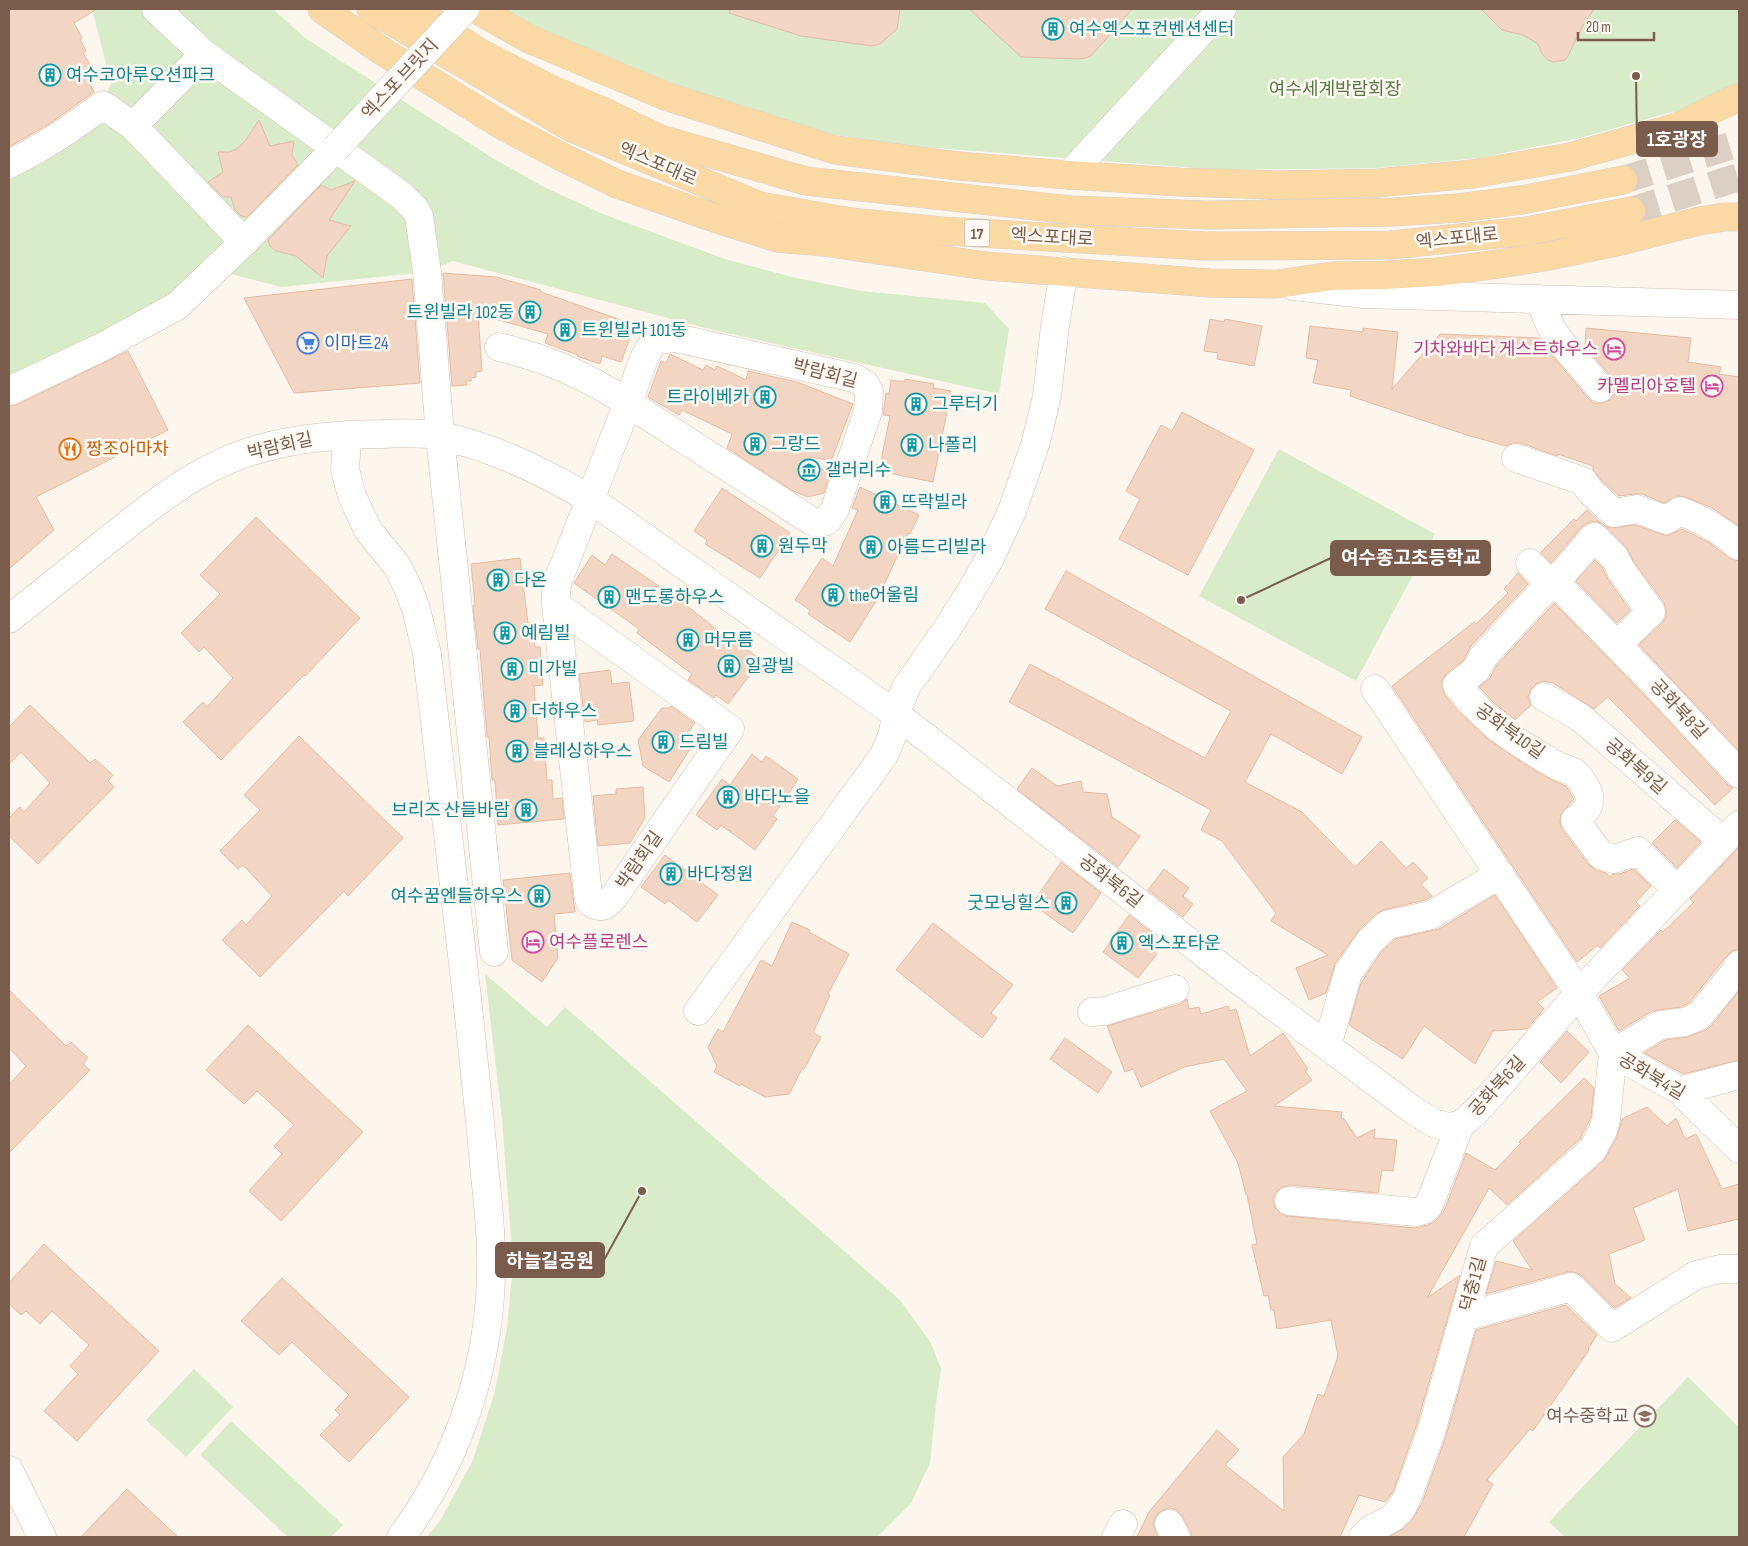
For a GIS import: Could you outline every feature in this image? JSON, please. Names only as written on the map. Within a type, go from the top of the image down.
[{"type":"main road","points":[[322,9],[382,51],[504,126],[562,157],[617,184],[777,238],[823,242],[986,266],[1210,283],[1276,284],[1332,276],[1437,272],[1490,265],[1544,257],[1699,222],[1725,217],[1739,217]]},
{"type":"main road","name":"엑스포대로","points":[[412,9],[480,53],[539,84],[660,138],[806,181],[1071,210],[1207,215],[1393,212],[1458,208],[1520,200],[1623,180]]},
{"type":"main road","points":[[424,9],[444,14],[540,70],[633,98],[665,96]]},
{"type":"main road","points":[[476,9],[529,39],[665,96],[835,150],[958,166],[1179,182],[1276,185],[1376,183],[1472,174],[1570,157],[1674,128],[1739,116]]},
{"type":"main road","points":[[377,13],[460,82],[541,132],[562,157]]},
{"type":"main road","name":"엑스포대로","points":[[377,13],[570,127],[760,206],[851,222],[943,231],[1205,246],[1391,245],[1527,231],[1631,211]]},
{"type":"main road","points":[[1674,128],[1739,97]]},
{"type":"street","points":[[156,9],[204,54],[401,195],[415,209],[419,216],[427,272],[440,436],[494,952]]},
{"type":"street","name":"엑스포 브릿지","points":[[9,391],[102,347],[176,306],[244,242],[335,149],[465,9]]},
{"type":"street","points":[[1069,175],[1222,9]]},
{"type":"street","points":[[132,126],[204,54]]},
{"type":"street","points":[[9,164],[31,154],[69,130],[103,105],[132,126],[244,242]]},
{"type":"street","points":[[698,1011],[884,755],[892,736],[899,704],[907,686],[947,629],[990,558],[1012,511],[1035,445],[1047,396],[1055,326],[1064,272]]},
{"type":"street","points":[[1276,284],[1364,294],[1739,305]]},
{"type":"street","points":[[1539,299],[1559,340],[1600,388]]},
{"type":"street","name":"박람회길","points":[[499,347],[582,375],[628,403],[813,522],[821,523],[827,521],[835,509],[868,411],[869,391],[865,384],[854,378],[682,339],[657,340],[651,346],[628,403],[590,499],[556,588],[556,605],[588,894],[592,904],[602,906],[607,905],[613,898],[730,729],[556,605]]},
{"type":"street","name":"박람회길","points":[[9,619],[156,502],[206,470],[243,454],[288,441],[347,435],[416,434],[440,436],[522,463],[590,499],[897,715]]},
{"type":"street","points":[[347,435],[344,470],[352,496],[368,530],[398,567],[408,588],[423,632],[427,654],[476,1082],[491,1257],[488,1310],[482,1356],[469,1406],[452,1452],[419,1514],[401,1537]]},
{"type":"street","points":[[1516,458],[1583,481],[1590,491],[1614,513],[1637,509],[1666,520],[1680,511],[1705,521],[1728,535],[1739,546]]},
{"type":"street","points":[[1555,582],[1594,537],[1615,558],[1621,570],[1651,612],[1618,645]]},
{"type":"street","name":"공화북8길","points":[[1530,563],[1546,580],[1555,582],[1618,645],[1739,774]]},
{"type":"street","name":"공화북10길","points":[[1555,582],[1545,589],[1483,657],[1476,670],[1457,685],[1472,704],[1515,740],[1560,767],[1577,774],[1587,790],[1590,803],[1586,812],[1575,820],[1601,855],[1614,859],[1638,851],[1677,890]]},
{"type":"street","points":[[1375,688],[1578,993]]},
{"type":"street","name":"공화북9길","points":[[1544,697],[1580,718],[1731,833]]},
{"type":"street","name":"공화북6길","points":[[897,715],[1222,968],[1414,1110],[1434,1123],[1447,1128],[1460,1125],[1483,1104],[1578,993],[1731,833]]},
{"type":"street","points":[[1327,1046],[1348,974],[1359,956],[1381,929],[1394,922],[1431,915],[1500,874]]},
{"type":"street","points":[[1613,1054],[1660,1025],[1690,1021],[1700,1016],[1739,965]]},
{"type":"street","points":[[1092,1012],[1105,1011],[1175,989]]},
{"type":"street","name":"공화북4길","points":[[1578,993],[1613,1054],[1680,1091],[1739,1148]]},
{"type":"street","name":"덕충1길","points":[[1363,1537],[1370,1530],[1392,1518],[1408,1498],[1431,1432],[1481,1252],[1486,1244],[1581,1161],[1593,1149],[1599,1139],[1606,1120],[1613,1054]]},
{"type":"street","points":[[1680,1091],[1739,1075]]},
{"type":"street","points":[[1289,1201],[1416,1212],[1424,1210],[1429,1205],[1460,1125]]},
{"type":"street","points":[[1464,1317],[1571,1287],[1612,1328],[1696,1275],[1720,1269],[1739,1269]]},
{"type":"street","points":[[9,1470],[42,1537]]},
{"type":"green space","points":[[92,9],[273,9],[305,38],[494,159],[546,188],[603,214],[725,259],[792,277],[861,291],[985,303],[1009,329],[999,394],[709,329],[453,261],[427,272],[281,287],[223,272],[9,391],[9,164],[103,105],[111,83]]},
{"type":"green space","name":"여수세계박람회장","points":[[482,9],[1739,9],[1739,84],[1693,106],[1580,138],[1479,158],[1377,168],[1222,170],[909,146],[773,123],[708,103]]},
{"type":"green space","points":[[1279,449],[1435,534],[1356,681],[1199,596]]},
{"type":"green space","points":[[485,974],[547,1027],[565,1007],[900,1300],[931,1343],[941,1369],[930,1463],[911,1503],[877,1537],[427,1537],[440,1521],[473,1460],[495,1391],[507,1328],[513,1264],[502,1119]]},
{"type":"green space","points":[[194,1369],[233,1407],[186,1457],[146,1420]]},
{"type":"green space","points":[[1688,1377],[1739,1427],[1739,1537],[1565,1537],[1549,1522]]},
{"type":"green space","points":[[231,1421],[343,1525],[331,1537],[288,1537],[200,1455]]},
{"type":"building","name":"여수코아루오션파크","points":[[9,9],[97,9],[74,23],[86,51],[83,53],[91,66],[87,69],[94,81],[90,84],[94,92],[49,124],[9,147]]},
{"type":"building","points":[[730,9],[900,9],[897,29],[880,44],[872,46],[801,36],[729,13]]},
{"type":"building","name":"여수엑스포컨벤션센터","points":[[969,9],[1132,9],[1092,55],[1078,59],[1021,57]]},
{"type":"building","points":[[1481,9],[1594,9],[1582,27],[1565,60],[1553,62],[1542,54],[1538,44],[1523,35],[1502,30]]},
{"type":"building","points":[[259,120],[270,146],[294,141],[292,155],[298,165],[247,217],[241,216],[235,210],[231,197],[223,197],[208,182],[223,172],[218,152],[230,152],[237,149],[245,141]]},
{"type":"building","points":[[355,181],[329,220],[351,226],[327,256],[323,278],[296,256],[276,251],[270,246],[268,240],[321,185],[331,190]]},
{"type":"building","points":[[443,273],[496,277],[541,290],[541,292],[635,325],[621,362],[602,356],[600,364],[545,343],[548,334],[478,314],[482,371],[476,372],[476,377],[471,378],[471,381],[466,381],[467,385],[452,386]]},
{"type":"building","points":[[412,279],[420,383],[294,393],[244,298]]},
{"type":"building","points":[[1210,319],[1224,322],[1225,319],[1262,326],[1254,366],[1217,359],[1218,353],[1204,351]]},
{"type":"building","points":[[1310,326],[1363,332],[1363,328],[1398,332],[1392,389],[1440,334],[1539,338],[1539,345],[1544,346],[1594,403],[1610,400],[1615,394],[1615,385],[1612,378],[1585,346],[1586,328],[1691,338],[1688,362],[1721,367],[1719,374],[1739,377],[1739,526],[1712,508],[1686,497],[1678,496],[1664,503],[1642,494],[1619,496],[1602,481],[1593,470],[1593,466],[1558,454],[1557,456],[1521,443],[1513,443],[1506,446],[1467,435],[1350,396],[1351,390],[1313,383],[1318,360],[1306,358]]},
{"type":"building","points":[[128,351],[168,430],[36,497],[54,530],[9,569],[9,406],[16,405]]},
{"type":"building","points":[[670,354],[703,370],[706,365],[715,370],[717,366],[746,380],[748,371],[797,382],[853,404],[831,461],[811,457],[809,463],[830,473],[824,493],[808,497],[793,491],[727,448],[732,434],[682,410],[679,415],[648,397],[661,361],[666,363]]},
{"type":"building","points":[[905,379],[934,384],[933,388],[951,391],[933,482],[879,471],[890,416],[883,415],[886,393],[889,394],[891,380],[905,382]]},
{"type":"building","points":[[1182,412],[1254,450],[1188,575],[1119,539],[1140,499],[1126,491],[1161,425],[1172,431]]},
{"type":"building","points":[[860,487],[919,515],[910,534],[908,533],[878,598],[850,642],[808,614],[810,610],[795,600],[822,558],[833,566],[858,510],[852,508]]},
{"type":"building","points":[[722,488],[790,533],[760,578],[705,544],[707,540],[694,531]]},
{"type":"building","points":[[1587,510],[1603,525],[1598,522],[1590,522],[1582,527],[1551,563],[1541,552],[1574,519],[1576,521]]},
{"type":"building","points":[[256,517],[360,618],[221,760],[183,722],[203,702],[207,707],[233,678],[204,647],[199,652],[181,633],[220,594],[200,575]]},
{"type":"building","points":[[1604,525],[1610,528],[1635,525],[1667,536],[1682,529],[1710,543],[1729,558],[1739,561],[1739,751],[1639,645],[1666,617],[1664,603],[1634,562],[1626,547]]},
{"type":"building","points":[[612,554],[761,660],[728,704],[716,695],[714,698],[688,680],[692,674],[637,633],[639,629],[574,583],[592,555],[605,565]]},
{"type":"building","points":[[520,558],[528,623],[533,622],[535,647],[540,647],[543,685],[534,686],[538,738],[544,738],[547,780],[552,780],[553,799],[562,798],[564,819],[498,825],[495,780],[492,780],[480,649],[478,649],[473,606],[475,605],[471,564]]},
{"type":"building","points":[[1595,560],[1602,567],[1608,579],[1630,610],[1617,623],[1576,581]]},
{"type":"building","points":[[1066,571],[1362,737],[1342,774],[1271,734],[1245,782],[1302,812],[1355,867],[1381,841],[1406,868],[1413,862],[1428,878],[1421,884],[1432,896],[1425,900],[1383,910],[1359,930],[1335,964],[1326,993],[1309,1000],[1296,968],[1328,955],[1271,921],[1276,913],[1222,841],[1201,830],[1211,810],[1009,702],[1030,664],[1205,758],[1231,711],[1045,609]]},
{"type":"building","points":[[1518,573],[1528,584],[1471,646],[1464,660],[1447,673],[1442,680],[1442,688],[1445,695],[1458,711],[1489,740],[1534,770],[1566,786],[1574,799],[1561,814],[1560,822],[1562,829],[1589,865],[1596,870],[1606,873],[1609,877],[1613,874],[1634,869],[1651,886],[1636,902],[1640,906],[1600,948],[1598,945],[1577,962],[1392,686],[1474,622],[1476,624],[1508,593],[1504,589]]},
{"type":"building","points":[[1554,603],[1646,697],[1728,785],[1733,788],[1715,805],[1608,697],[1594,709],[1553,683],[1543,681],[1531,689],[1528,697],[1531,705],[1515,720],[1494,703],[1479,687],[1490,678],[1496,666]]},
{"type":"building","points":[[610,670],[612,684],[629,682],[634,721],[598,725],[597,720],[585,722],[579,674]]},
{"type":"building","points":[[30,705],[90,763],[95,759],[113,775],[108,781],[114,787],[38,864],[9,836],[9,818],[20,807],[24,812],[50,783],[21,752],[9,764],[9,727]]},
{"type":"building","name":"드림빌","points":[[671,706],[695,723],[682,740],[692,746],[669,782],[643,766],[638,740],[662,708],[669,708]]},
{"type":"building","points":[[299,736],[403,838],[348,896],[344,891],[260,977],[222,940],[242,920],[246,925],[272,896],[243,865],[238,869],[220,851],[260,810],[244,795]]},
{"type":"building","points":[[752,754],[762,762],[766,756],[798,779],[773,816],[777,819],[755,850],[721,825],[717,830],[696,815],[722,779],[730,785]]},
{"type":"building","points":[[1032,768],[1057,786],[1081,781],[1083,792],[1107,794],[1112,817],[1140,836],[1118,867],[1017,789]]},
{"type":"building","points":[[643,787],[645,818],[630,843],[598,846],[593,796],[616,794],[616,789]]},
{"type":"building","points":[[1675,820],[1701,842],[1677,868],[1652,843]]},
{"type":"building","points":[[1739,847],[1739,949],[1732,951],[1726,957],[1689,1003],[1681,1007],[1652,1011],[1619,1031],[1599,996],[1630,978],[1622,970],[1661,930],[1663,932],[1694,902],[1690,899]]},
{"type":"building","name":"바다정원","points":[[665,855],[718,895],[697,922],[668,900],[665,904],[641,887]]},
{"type":"building","name":"굿모닝힐스","points":[[1061,862],[1101,893],[1073,933],[1032,904]]},
{"type":"building","points":[[1164,869],[1189,888],[1183,896],[1193,904],[1183,917],[1148,890]]},
{"type":"building","points":[[570,873],[575,912],[554,914],[558,958],[542,982],[512,960],[503,880]]},
{"type":"building","points":[[1495,895],[1557,988],[1537,1002],[1544,1009],[1527,1029],[1493,1031],[1475,1064],[1424,1026],[1403,1059],[1349,1025],[1361,983],[1382,951],[1395,939],[1439,929]]},
{"type":"building","name":"엑스포타운","points":[[1129,915],[1155,935],[1147,947],[1157,954],[1138,978],[1103,952]]},
{"type":"building","points":[[792,922],[810,930],[809,932],[849,954],[828,994],[830,995],[813,1033],[821,1037],[804,1069],[802,1069],[789,1094],[765,1097],[714,1072],[717,1066],[708,1047],[718,1029],[723,1032],[761,960],[772,966]]},
{"type":"building","points":[[933,923],[1013,985],[991,1013],[997,1018],[982,1038],[896,970]]},
{"type":"building","points":[[9,990],[66,1046],[71,1042],[88,1058],[83,1064],[90,1070],[9,1153],[9,1085],[26,1066],[9,1048]]},
{"type":"building","points":[[1739,991],[1739,1060],[1683,1074],[1644,1053],[1665,1040],[1687,1037],[1706,1030]]},
{"type":"building","points":[[1187,999],[1189,1009],[1199,1007],[1201,1014],[1228,1006],[1230,1011],[1236,1009],[1250,1056],[1283,1033],[1308,1069],[1305,1071],[1312,1080],[1274,1106],[1342,1112],[1341,1118],[1344,1119],[1357,1138],[1375,1129],[1374,1138],[1397,1140],[1393,1171],[1382,1170],[1378,1193],[1290,1185],[1276,1192],[1273,1200],[1275,1207],[1280,1213],[1287,1216],[1415,1228],[1428,1225],[1435,1221],[1444,1211],[1466,1153],[1495,1170],[1521,1143],[1519,1142],[1584,1078],[1594,1088],[1591,1117],[1580,1139],[1507,1205],[1489,1188],[1427,1298],[1460,1275],[1416,1427],[1393,1492],[1385,1502],[1359,1495],[1340,1537],[1192,1537],[1182,1516],[1177,1510],[1169,1508],[1161,1511],[1156,1516],[1153,1524],[1158,1537],[1137,1537],[1149,1512],[1217,1430],[1239,1450],[1225,1465],[1284,1511],[1283,1457],[1304,1434],[1318,1394],[1324,1396],[1338,1356],[1331,1320],[1277,1329],[1274,1310],[1271,1310],[1268,1295],[1264,1296],[1252,1245],[1257,1244],[1238,1163],[1210,1111],[1247,1091],[1224,1059],[1184,1067],[1141,1087],[1133,1069],[1125,1072],[1107,1026],[1180,1004]]},
{"type":"building","points":[[248,1025],[363,1132],[281,1221],[249,1191],[282,1154],[274,1146],[294,1125],[257,1091],[244,1104],[206,1070]]},
{"type":"building","points":[[1567,1031],[1589,1052],[1561,1083],[1540,1062]]},
{"type":"building","points":[[1065,1038],[1112,1072],[1098,1093],[1050,1059]]},
{"type":"building","points":[[1647,1107],[1667,1126],[1676,1118],[1685,1139],[1696,1134],[1722,1189],[1739,1184],[1739,1219],[1688,1231],[1678,1189],[1633,1208],[1645,1240],[1609,1254],[1615,1284],[1631,1298],[1614,1308],[1582,1276],[1574,1272],[1567,1272],[1486,1294],[1496,1261],[1532,1270],[1513,1241],[1604,1160],[1617,1137],[1622,1119]]},
{"type":"building","points":[[44,1244],[159,1351],[77,1441],[44,1411],[78,1374],[70,1366],[89,1345],[52,1311],[40,1324],[26,1311],[21,1315],[9,1304],[9,1283]]},
{"type":"building","points":[[282,1278],[409,1397],[349,1462],[320,1435],[340,1415],[335,1410],[349,1395],[292,1342],[279,1355],[241,1321]]},
{"type":"building","points":[[1566,1305],[1597,1335],[1589,1350],[1533,1431],[1530,1429],[1487,1480],[1493,1484],[1464,1537],[1389,1537],[1403,1529],[1412,1520],[1422,1503],[1446,1436],[1476,1330]]},
{"type":"building","points":[[127,1489],[178,1537],[81,1537]]},
{"type":"tunnel","points":[[1623,180],[1739,143]]},
{"type":"tunnel","points":[[1631,211],[1739,177]]},
{"type":"place","name":"여수엑스포컨벤션센터","points":[[1053,29]]},
{"type":"place","name":"여수코아루오션파크","points":[[50,75]]},
{"type":"place","name":"1호광장","points":[[1636,76]]},
{"type":"place","name":"트윈빌라 102동","points":[[530,312]]},
{"type":"place","name":"트윈빌라 101동","points":[[565,330]]},
{"type":"place","name":"이마트24","points":[[308,343]]},
{"type":"place","name":"기차와바다 게스트하우스","points":[[1614,349]]},
{"type":"place","name":"카멜리아호텔","points":[[1712,386]]},
{"type":"place","name":"트라이베카","points":[[765,397]]},
{"type":"place","name":"그루터기","points":[[916,404]]},
{"type":"place","name":"그랑드","points":[[755,444]]},
{"type":"place","name":"나폴리","points":[[912,445]]},
{"type":"place","name":"짱조아마차","points":[[70,449]]},
{"type":"place","name":"갤러리수","points":[[809,470]]},
{"type":"place","name":"뜨락빌라","points":[[885,502]]},
{"type":"place","name":"원두막","points":[[762,546]]},
{"type":"place","name":"아름드리빌라","points":[[871,547]]},
{"type":"place","name":"다온","points":[[498,580]]},
{"type":"place","name":"the어울림","points":[[833,595]]},
{"type":"place","name":"맨도롱하우스","points":[[609,597]]},
{"type":"place","name":"여수종고초등학교","points":[[1241,600]]},
{"type":"place","name":"예림빌","points":[[505,633]]},
{"type":"place","name":"머무름","points":[[688,640]]},
{"type":"place","name":"일광빌","points":[[729,666]]},
{"type":"place","name":"미가빌","points":[[512,669]]},
{"type":"place","name":"더하우스","points":[[515,711]]},
{"type":"place","name":"드림빌","points":[[663,742]]},
{"type":"place","name":"블레싱하우스","points":[[517,751]]},
{"type":"place","name":"바다노을","points":[[728,797]]},
{"type":"place","name":"브리즈 산들바람","points":[[526,810]]},
{"type":"place","name":"바다정원","points":[[671,874]]},
{"type":"place","name":"여수꿈엔들하우스","points":[[539,896]]},
{"type":"place","name":"굿모닝힐스","points":[[1066,903]]},
{"type":"place","name":"여수플로렌스","points":[[533,942]]},
{"type":"place","name":"엑스포타운","points":[[1122,943]]},
{"type":"place","name":"하늘길공원","points":[[642,1191]]},
{"type":"place","name":"여수중학교","points":[[1645,1416]]}]
